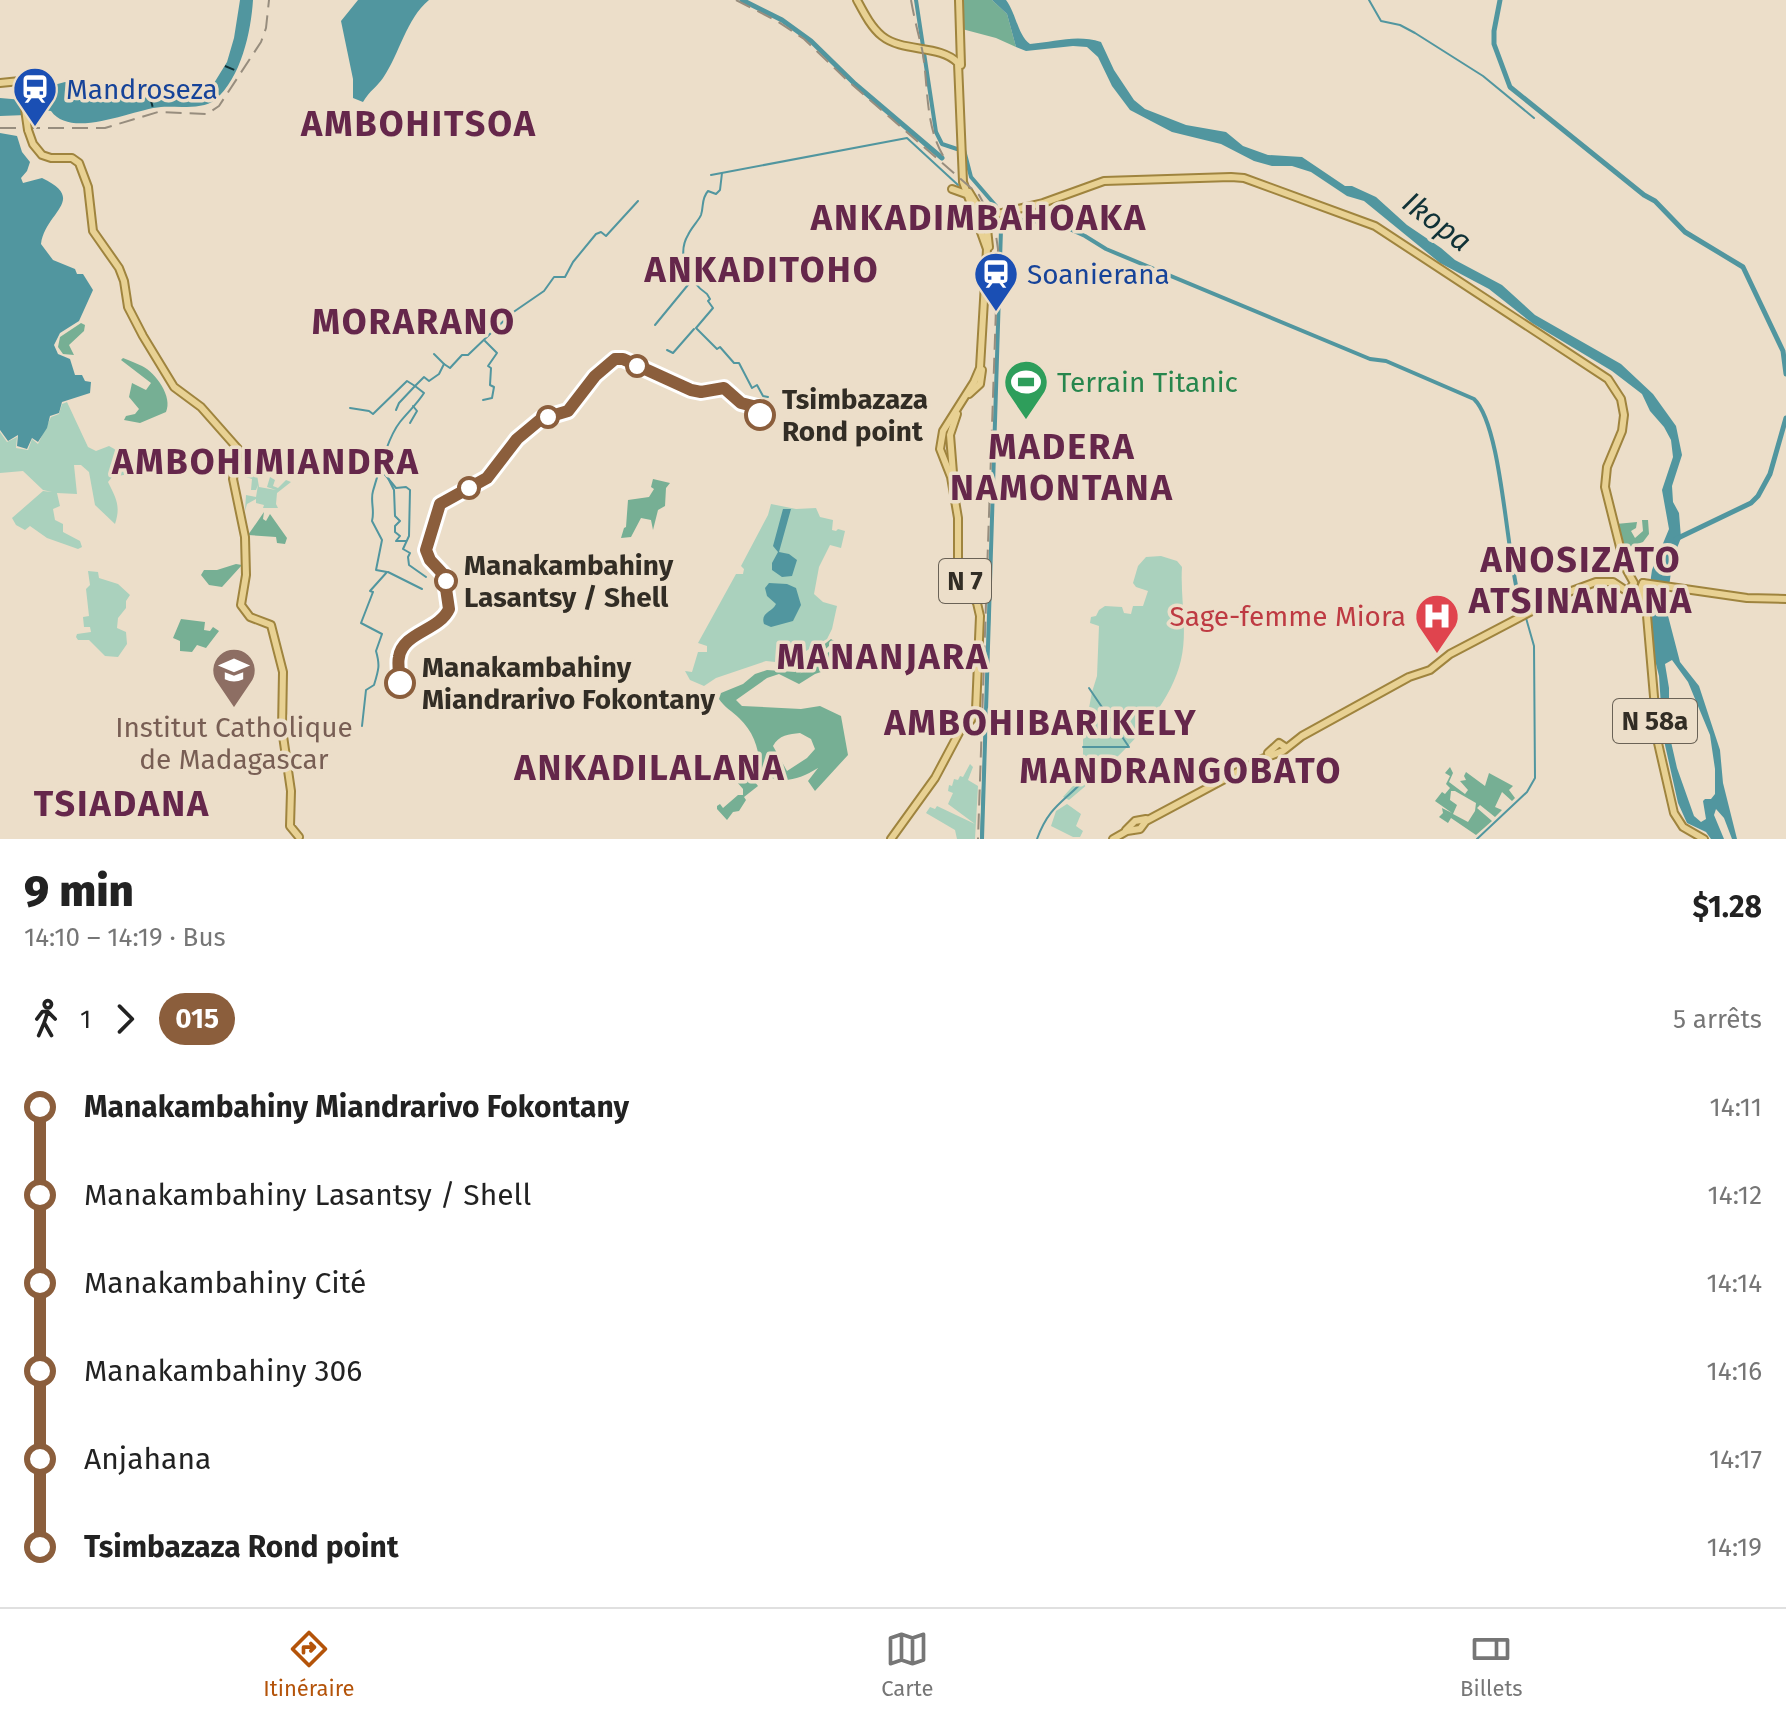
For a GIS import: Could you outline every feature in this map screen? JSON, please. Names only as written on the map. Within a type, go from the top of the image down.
[{"type":"main road","points":[[857,0],[882,37],[903,47],[957,57]]},
{"type":"main road","name":"N 7","points":[[892,839],[935,778],[976,707],[980,616],[977,603],[958,575],[958,518],[951,477],[940,453],[945,427],[978,380],[989,240],[987,215],[967,188],[963,168],[957,57],[958,0]]},
{"type":"main road","name":"N 7","points":[[957,57],[960,69],[958,156],[966,194],[987,215]]},
{"type":"main road","points":[[0,83],[20,81],[28,130],[33,144],[42,155],[72,158],[79,163],[88,187],[93,231],[119,268],[128,307],[143,336],[175,388],[206,412],[239,450],[233,479],[245,537],[246,575],[241,605],[250,617],[271,625],[276,640],[284,679],[282,729],[291,791],[290,826],[296,838]]},
{"type":"main road","points":[[987,215],[1043,203],[1104,181],[1231,177],[1244,178],[1375,226],[1592,366],[1614,386],[1623,407],[1624,424],[1604,481],[1629,584],[1646,604]]},
{"type":"main road","points":[[952,189],[966,194]]},
{"type":"main road","name":"N 7","points":[[892,839],[938,778],[959,737],[978,714],[982,614],[980,604],[960,573],[961,518],[949,451],[957,415],[978,380],[987,249],[977,223],[981,224],[987,215]]},
{"type":"main road","points":[[941,440],[946,438],[950,441]]},
{"type":"main road","points":[[940,453],[946,455],[949,451]]},
{"type":"main road","points":[[1280,748],[1427,665],[1587,581],[1646,584],[1747,598],[1786,599]]},
{"type":"main road","name":"N 58a","points":[[1646,584],[1640,590],[1646,604],[1655,721],[1674,813],[1683,827],[1704,839]]},
{"type":"main road","points":[[1111,839],[1427,665]]},
{"type":"green space","points":[[962,0],[992,0],[1007,14],[1016,47],[962,29]]},
{"type":"green space","points":[[81,323],[85,325],[84,331],[69,345],[74,355],[63,354],[58,347],[60,337]]},
{"type":"green space","points":[[123,358],[147,369],[158,380],[167,399],[166,412],[140,423],[124,420],[139,409],[129,397],[132,383],[146,390],[151,383],[121,360]]},
{"type":"green space","points":[[67,402],[88,447],[96,451],[109,446],[114,449],[125,460],[129,474],[112,477],[108,482],[117,502],[115,524],[95,505],[89,472],[81,465],[74,465],[77,494],[57,493],[60,506],[53,509],[55,520],[63,524],[63,532],[80,541],[82,547],[78,549],[47,538],[30,526],[25,530],[16,525],[12,518],[43,491],[52,492],[43,490],[23,471],[0,473],[0,432],[7,442],[17,437],[16,448],[28,450],[32,439],[38,444],[51,417],[59,414],[62,404]]},
{"type":"green space","points":[[247,473],[257,475],[259,487],[276,490],[267,487],[270,477],[275,480],[273,486],[278,488],[286,480],[291,482],[277,493],[278,508],[263,508],[264,505],[256,503],[256,499],[247,504],[245,511],[246,495],[256,497],[258,485],[256,490],[251,490],[252,479],[246,477]]},
{"type":"green space","points":[[653,479],[670,483],[666,488],[665,506],[658,510],[653,530],[651,520],[641,518],[631,537],[621,538],[626,527],[628,500],[649,497],[654,489],[651,487]]},
{"type":"green space","points":[[771,504],[796,509],[816,508],[820,517],[833,520],[832,530],[845,531],[841,548],[830,545],[819,567],[814,594],[823,602],[837,606],[832,629],[827,639],[785,663],[766,661],[716,678],[704,686],[690,680],[685,671],[692,672],[698,652],[707,652],[707,646],[698,643],[736,574],[743,574],[741,566]]},
{"type":"green space","points":[[264,512],[263,519],[266,521],[270,514],[287,538],[285,544],[277,543],[276,537],[248,535]]},
{"type":"green space","points":[[1642,520],[1648,520],[1649,534],[1643,542],[1623,549],[1616,524],[1637,522],[1636,528],[1631,531],[1635,538],[1643,531]]},
{"type":"green space","points":[[1161,556],[1177,561],[1182,567],[1184,637],[1174,680],[1164,700],[1136,738],[1069,800],[1063,797],[1079,779],[1083,740],[1097,676],[1099,626],[1090,623],[1091,617],[1105,606],[1122,607],[1124,613],[1131,614],[1133,606],[1143,606],[1148,591],[1133,583],[1138,566],[1146,557]]},
{"type":"green space","points":[[242,565],[222,587],[209,585],[201,575],[204,570]]},
{"type":"green space","points":[[88,571],[98,572],[99,578],[118,584],[130,595],[126,608],[118,618],[117,628],[126,632],[127,644],[118,657],[105,656],[89,640],[78,640],[76,637],[77,634],[91,632],[90,627],[84,627],[83,617],[89,616]]},
{"type":"green space","points":[[181,619],[205,622],[204,630],[210,631],[213,627],[219,631],[206,648],[197,645],[192,652],[180,651],[180,641],[173,638]]},
{"type":"green space","points":[[831,639],[834,641],[800,674],[838,645],[840,649],[851,652],[839,666],[815,674],[799,684],[779,674],[767,678],[736,700],[742,706],[801,709],[820,706],[841,716],[848,755],[815,791],[808,781],[818,768],[790,780],[760,773],[753,736],[719,699],[721,693],[743,684],[755,674],[767,670],[795,672]],"holes":[[[800,733],[811,739],[815,749],[787,771],[773,746],[775,742]]]},
{"type":"green space","points":[[746,760],[752,770],[749,774],[758,786],[744,797],[746,800],[739,811],[733,812],[727,820],[717,806],[720,804],[723,808],[738,795],[743,795],[736,771],[738,763]]},
{"type":"green space","points":[[970,764],[973,767],[968,780],[978,786],[975,839],[957,839],[955,830],[926,813],[930,807],[935,809],[937,806],[975,824],[948,804],[953,793],[948,791],[949,785],[952,786],[954,779],[963,777]]},
{"type":"green space","points":[[1450,767],[1453,773],[1449,782],[1465,794],[1468,790],[1460,781],[1466,780],[1466,772],[1485,786],[1489,773],[1513,786],[1509,790],[1515,798],[1512,801],[1502,792],[1495,807],[1502,810],[1495,817],[1480,805],[1477,808],[1492,821],[1476,835],[1451,818],[1448,823],[1439,817],[1443,813],[1442,808],[1452,813],[1435,801],[1450,788],[1446,784],[1450,776],[1445,773]],"holes":[[[1451,791],[1476,803],[1468,822],[1453,814],[1457,805],[1450,800]]]},
{"type":"green space","points":[[1067,804],[1081,814],[1076,826],[1083,831],[1080,837],[1073,837],[1051,826],[1056,811]]},
{"type":"water","points":[[240,0],[253,0],[243,54],[232,80],[210,103],[161,107],[88,123],[73,123],[51,111],[42,110],[26,115],[0,116],[0,98],[23,100],[65,82],[98,95],[104,93],[131,101],[168,92],[211,88],[227,62]]},
{"type":"water","points":[[358,0],[429,0],[414,17],[383,78],[363,102],[353,98],[353,79],[341,21]]},
{"type":"water","points":[[992,0],[1006,0],[1030,44],[1074,39],[1101,42],[1114,70],[1134,100],[1145,109],[1186,125],[1226,132],[1243,146],[1268,155],[1302,157],[1345,186],[1376,197],[1407,225],[1455,260],[1502,285],[1535,315],[1621,364],[1653,394],[1676,426],[1682,455],[1672,486],[1681,538],[1673,558],[1666,608],[1680,662],[1699,686],[1720,750],[1723,783],[1737,839],[1732,839],[1724,818],[1716,809],[1714,815],[1724,839],[1711,839],[1706,832],[1687,823],[1678,803],[1663,736],[1659,676],[1652,648],[1650,584],[1652,570],[1669,529],[1662,490],[1673,457],[1671,440],[1642,394],[1612,371],[1532,323],[1489,289],[1440,263],[1364,201],[1347,196],[1311,172],[1254,161],[1221,144],[1172,132],[1130,110],[1112,86],[1098,57],[1087,47],[1026,51],[1016,47],[1007,14]],"holes":[[[1672,660],[1688,682],[1710,735],[1715,769],[1715,794],[1703,801],[1706,819],[1701,822],[1694,816],[1677,768],[1669,733],[1669,688],[1665,664]]]},
{"type":"water","points":[[0,133],[17,136],[22,152],[30,162],[21,178],[23,183],[42,178],[62,193],[63,200],[41,244],[53,260],[75,269],[77,274],[83,274],[93,290],[79,321],[60,333],[54,345],[58,354],[70,359],[75,375],[82,375],[85,381],[91,382],[90,393],[62,402],[59,413],[50,416],[38,442],[32,438],[27,449],[17,446],[18,435],[8,441],[0,430]]},
{"type":"water","points":[[783,509],[791,509],[779,552],[797,560],[792,576],[782,577],[772,570],[772,563],[778,552],[773,546]]},
{"type":"water","points":[[769,583],[796,588],[801,605],[793,621],[771,627],[764,624],[765,615],[776,604],[767,596],[765,588]]},
{"type":"waterway","name":"Ikopa","points":[[742,0],[782,20],[811,41],[855,84],[942,158]]},
{"type":"waterway","points":[[916,0],[936,132],[942,144],[957,149]]},
{"type":"waterway","points":[[1369,0],[1381,21],[1400,25],[1415,33],[1483,76],[1534,118]]},
{"type":"waterway","points":[[1500,0],[1494,44],[1510,87],[1655,201],[1685,232],[1743,267],[1783,351],[1786,374]]},
{"type":"waterway","points":[[21,79],[33,78]]},
{"type":"waterway","points":[[711,175],[907,138],[958,185]]},
{"type":"waterway","points":[[964,150],[971,177],[996,206],[1001,229],[982,839]]},
{"type":"waterway","points":[[722,173],[720,190],[716,194],[708,191],[706,194],[701,215],[689,232],[683,251],[686,268],[695,283],[707,294],[713,308],[696,328],[734,363],[739,363],[752,388],[757,385],[763,396],[768,397]]},
{"type":"waterway","points":[[362,726],[366,690],[374,685],[378,671],[376,651],[382,634],[361,623],[373,592],[370,591],[387,572],[376,570],[382,540],[372,521],[372,495],[392,436],[424,393],[415,386],[424,377],[429,381],[439,374],[444,364],[450,368],[462,355],[468,355],[512,313],[544,291],[554,277],[565,277],[596,234],[601,232],[606,236],[638,201]]},
{"type":"waterway","points":[[1001,215],[1027,221],[1054,222],[1106,249],[1474,399],[1484,414],[1498,465],[1521,607]]},
{"type":"waterway","points":[[655,325],[692,280]]},
{"type":"waterway","points":[[667,350],[673,353],[694,329]]},
{"type":"waterway","points":[[483,400],[492,398],[494,387],[490,385],[491,368],[488,366],[497,353],[485,341]]},
{"type":"waterway","points":[[434,354],[444,364]]},
{"type":"waterway","points":[[350,408],[373,414],[407,381],[415,386],[396,410]]},
{"type":"waterway","points":[[410,423],[417,411],[413,406]]},
{"type":"waterway","points":[[1676,539],[1751,503],[1758,496],[1770,474],[1786,418]]},
{"type":"waterway","points":[[382,471],[396,488],[406,487],[410,490],[409,536],[403,549],[410,553],[409,565],[426,577]]},
{"type":"waterway","points":[[388,478],[394,490],[395,516],[400,521],[395,526],[395,532],[400,536],[396,541],[406,541]]},
{"type":"waterway","points":[[388,572],[422,589]]},
{"type":"waterway","points":[[981,839],[991,574]]},
{"type":"waterway","points":[[1477,839],[1527,792],[1535,778],[1534,646],[1526,618]]},
{"type":"waterway","points":[[1089,688],[1129,747]]},
{"type":"waterway","points":[[1083,747],[1128,747]]},
{"type":"waterway","points":[[1037,839],[1047,818],[1088,776]]},
{"type":"ferry route","points":[[225,66],[237,71]]},
{"type":"ferry route","points":[[150,97],[153,108]]},
{"type":"railway","points":[[0,128],[105,128],[158,112],[207,114],[219,106],[261,42],[269,0]]},
{"type":"railway","points":[[736,0],[804,39],[979,195],[994,222],[998,249],[978,839]]},
{"type":"railway","points":[[911,0],[922,49],[930,119],[945,159]]},
{"type":"bus line","name":"015","points":[[400,683],[398,661],[403,647],[439,622],[449,609],[444,575],[430,560],[426,550],[440,504],[487,478],[509,448],[534,424],[568,411],[595,376],[615,359],[623,359],[691,390],[701,392],[724,388],[746,406],[759,408],[760,415]]},
{"type":"place","name":"Mandroseza","points":[[35,128]]},
{"type":"place","name":"Soanierana","points":[[996,313]]},
{"type":"place","name":"Tsimbazaza Rond point","points":[[760,415]]},
{"type":"place","name":"Terrain Titanic","points":[[1026,421]]},
{"type":"place","name":"Manakambahiny Lasantsy / Shell","points":[[446,581]]},
{"type":"place","name":"Sage-femme Miora","points":[[1437,655]]},
{"type":"place","name":"Manakambahiny Miandrarivo Fokontany","points":[[400,683]]},
{"type":"place","name":"Institut Catholique de Madagascar","points":[[234,709]]},
{"type":"district","name":"AMBOHITSOA","points":[[419,123]]},
{"type":"district","name":"ANKADIMBAHOAKA","points":[[979,217]]},
{"type":"district","name":"ANKADITOHO","points":[[762,269]]},
{"type":"district","name":"MORARANO","points":[[414,321]]},
{"type":"district","name":"AMBOHIMIANDRA","points":[[266,461]]},
{"type":"district","name":"MADERA NAMONTANA","points":[[1062,466]]},
{"type":"district","name":"ANOSIZATO ATSINANANA","points":[[1581,580]]},
{"type":"district","name":"MANANJARA","points":[[883,656]]},
{"type":"district","name":"AMBOHIBARIKELY","points":[[1041,722]]},
{"type":"district","name":"ANKADILALANA","points":[[650,767]]},
{"type":"district","name":"MANDRANGOBATO","points":[[1181,770]]},
{"type":"district","name":"TSIADANA","points":[[122,803]]}]
